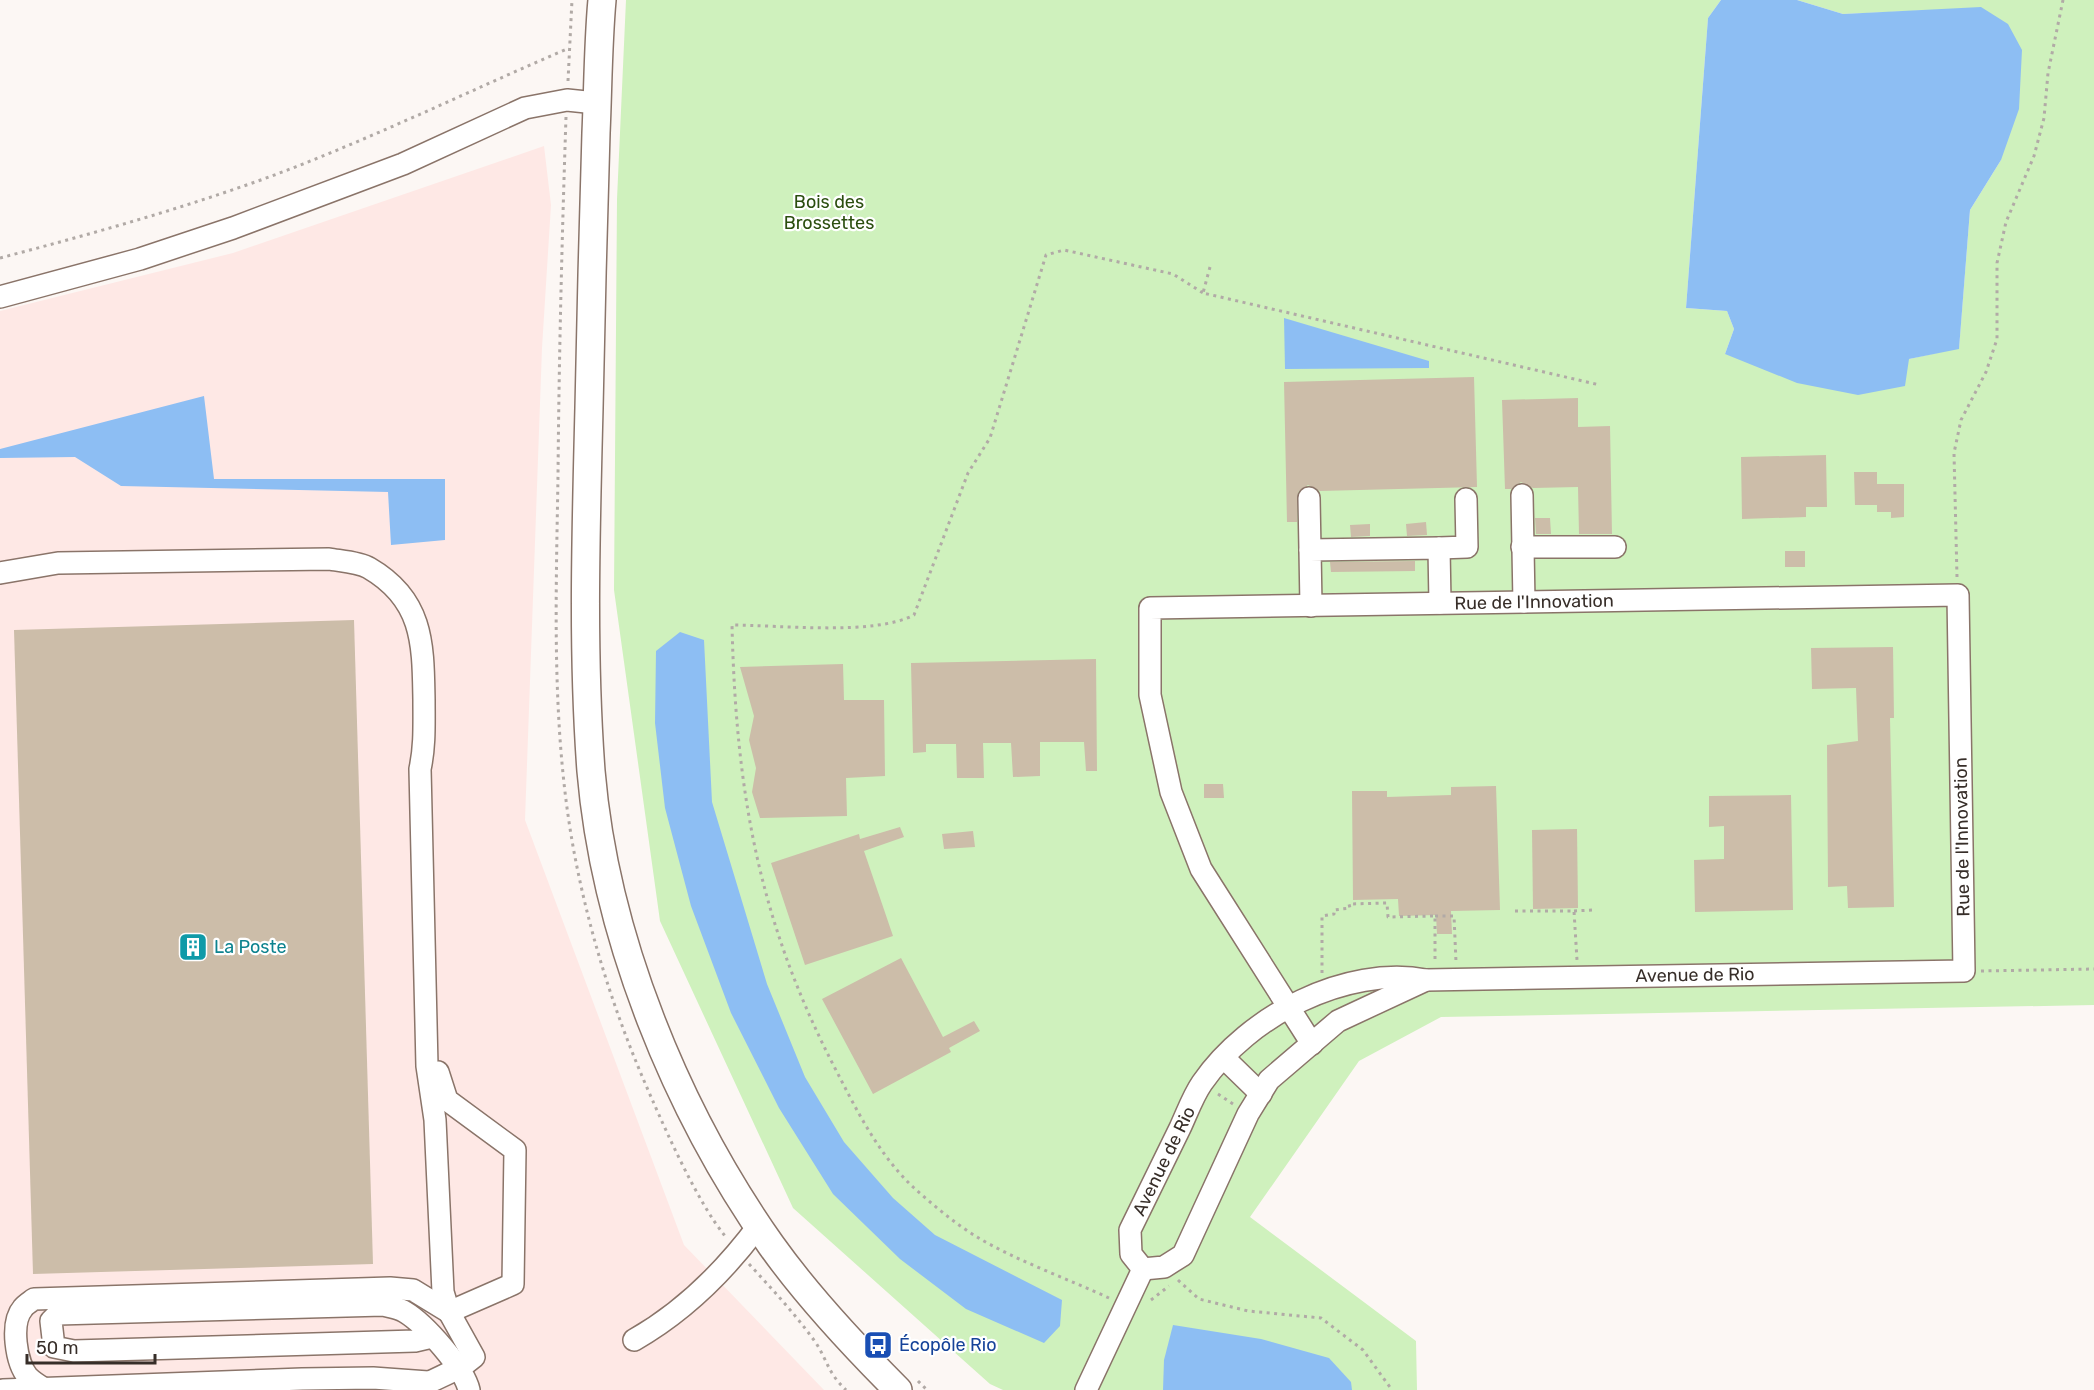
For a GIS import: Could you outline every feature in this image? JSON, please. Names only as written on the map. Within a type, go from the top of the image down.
[{"type":"main road","points":[[602,0],[596,102],[585,626],[591,774],[608,880],[641,993],[685,1099],[759,1225],[807,1291],[862,1354],[898,1390]]},
{"type":"street","points":[[0,297],[140,259],[233,228],[403,164],[525,108],[567,100],[596,102]]},
{"type":"street","points":[[1522,495],[1524,602]]},
{"type":"street","points":[[1309,498],[1311,606]]},
{"type":"street","points":[[1310,550],[1467,547],[1466,499]]},
{"type":"street","points":[[1522,548],[1615,547]]},
{"type":"street","points":[[1439,548],[1440,603]]},
{"type":"street","points":[[0,573],[58,563],[328,559],[368,567],[401,596],[420,632],[423,643],[424,748],[420,769],[427,1066],[435,1120],[442,1292],[449,1312],[474,1357],[459,1370],[422,1386],[373,1378],[3,1390]]},
{"type":"street","name":"Rue de l'Innovation","points":[[1284,1001],[1201,869],[1171,792],[1150,695],[1150,608],[1958,594],[1964,971]]},
{"type":"street","points":[[424,748],[434,782],[438,1078],[447,1100],[515,1150],[513,1284],[449,1312]]},
{"type":"street","name":"Avenue de Rio","points":[[1431,972],[1338,1021],[1269,1080],[1248,1114],[1183,1255],[1164,1267],[1143,1269],[1131,1254],[1130,1230],[1202,1083],[1251,1030],[1284,1001],[1356,980],[1431,972],[1964,971]]},
{"type":"street","points":[[1284,1001],[1312,1044]]},
{"type":"street","points":[[1224,1059],[1261,1094]]},
{"type":"street","points":[[634,1340],[664,1323],[691,1302],[739,1252],[759,1225]]},
{"type":"street","points":[[1086,1390],[1143,1269]]},
{"type":"street","points":[[43,1388],[28,1377],[20,1362],[18,1350],[17,1327],[21,1309],[34,1299],[390,1288],[413,1290],[449,1312]]},
{"type":"street","points":[[432,1337],[415,1341],[74,1350],[54,1347],[51,1321],[58,1314],[383,1305],[405,1312],[432,1337],[466,1378],[470,1390]]},
{"type":"path","points":[[572,0],[560,309],[556,605],[559,719],[574,855],[606,979],[633,1057],[662,1123],[722,1232],[786,1304],[817,1346],[832,1376],[846,1390]]},
{"type":"path","points":[[1958,594],[1954,453],[1962,420],[1986,372],[1997,339],[1997,263],[2006,222],[2034,156],[2044,117],[2048,73],[2063,0]]},
{"type":"path","points":[[0,258],[157,214],[269,177],[358,141],[569,48]]},
{"type":"path","points":[[1113,1300],[977,1237],[942,1211],[911,1185],[898,1170],[852,1102],[813,1027],[794,981],[753,851],[738,745],[732,625],[849,626],[899,622],[914,615],[969,473],[990,438],[1046,255],[1065,250],[1173,274],[1203,293],[1600,385]]},
{"type":"path","points":[[1203,293],[1210,267]]},
{"type":"path","points":[[1322,976],[1322,916],[1334,914],[1334,910],[1350,908],[1349,904],[1387,903],[1388,917],[1454,916],[1456,964]]},
{"type":"path","points":[[1515,911],[1593,910]]},
{"type":"path","points":[[1574,911],[1577,962]]},
{"type":"path","points":[[1431,972],[1435,916]]},
{"type":"path","points":[[1964,971],[2094,969]]},
{"type":"path","points":[[1202,1083],[1248,1114]]},
{"type":"path","points":[[1150,1301],[1156,1293],[1185,1275]]},
{"type":"path","points":[[1178,1280],[1199,1299],[1248,1311],[1321,1318],[1363,1350],[1392,1390]]},
{"type":"shaded area","points":[[544,146],[551,205],[542,348],[525,820],[684,1245],[824,1390],[0,1390],[0,311],[233,253]]},
{"type":"green space","name":"Bois des Brossettes","points":[[626,0],[1721,0],[1708,18],[1686,308],[1727,311],[1734,329],[1725,354],[1909,359],[1959,348],[1970,210],[2001,160],[1981,8],[1843,14],[1797,0],[2094,0],[2094,1005],[1441,1017],[1359,1061],[1250,1217],[1416,1341],[1417,1390],[1003,1390],[990,1384],[793,1208],[660,921],[614,590],[617,199]]},
{"type":"water","points":[[1721,0],[1797,0],[1843,14],[1981,7],[2008,24],[2022,50],[2019,109],[2001,160],[1970,210],[1959,349],[1909,359],[1905,386],[1858,395],[1797,383],[1725,354],[1734,329],[1727,311],[1686,308],[1708,18]]},
{"type":"water","points":[[1284,318],[1429,361],[1429,368],[1285,369]]},
{"type":"water","points":[[204,396],[214,479],[445,479],[445,540],[391,545],[388,492],[121,486],[75,457],[0,458],[0,449]]},
{"type":"water","points":[[680,632],[704,640],[712,802],[767,984],[805,1077],[844,1142],[893,1198],[935,1235],[1062,1300],[1060,1326],[1044,1343],[966,1309],[900,1259],[833,1194],[779,1108],[731,1013],[691,906],[665,808],[655,723],[656,651]]},
{"type":"water","points":[[1173,1325],[1261,1339],[1329,1358],[1351,1382],[1352,1390],[1163,1390],[1164,1360]]},
{"type":"building","points":[[1474,377],[1477,487],[1320,491],[1308,485],[1298,492],[1297,522],[1287,522],[1284,382]]},
{"type":"building","points":[[1578,398],[1578,427],[1610,426],[1612,534],[1579,534],[1578,487],[1533,488],[1521,482],[1511,489],[1505,489],[1502,400]]},
{"type":"building","points":[[1826,455],[1827,507],[1806,507],[1806,517],[1742,519],[1741,457]]},
{"type":"building","points":[[1854,472],[1877,472],[1877,484],[1904,484],[1904,517],[1891,518],[1891,512],[1877,512],[1877,505],[1855,505]]},
{"type":"building","points":[[1535,518],[1550,518],[1551,534],[1536,534]]},
{"type":"building","points":[[1426,522],[1427,535],[1407,536],[1406,524]]},
{"type":"building","points":[[1370,524],[1370,536],[1351,537],[1350,525]]},
{"type":"building","points":[[1785,551],[1805,551],[1805,567],[1785,567]]},
{"type":"building","points":[[1415,561],[1415,571],[1331,572],[1330,562]]},
{"type":"building","name":"La Poste","points":[[354,620],[373,1264],[33,1274],[14,630]]},
{"type":"building","points":[[1893,647],[1894,718],[1890,718],[1894,907],[1848,908],[1847,886],[1828,887],[1827,745],[1858,741],[1856,688],[1812,689],[1811,648]]},
{"type":"building","points":[[1096,659],[1097,771],[1086,771],[1084,742],[1040,742],[1040,776],[1013,777],[1011,743],[983,743],[984,778],[957,778],[956,744],[926,744],[926,752],[913,753],[911,663]]},
{"type":"building","points":[[843,664],[844,700],[884,700],[885,776],[846,778],[847,816],[760,818],[752,792],[756,768],[749,740],[754,716],[740,667]]},
{"type":"building","points":[[1204,784],[1223,784],[1224,798],[1204,798]]},
{"type":"building","points":[[1496,786],[1500,910],[1451,911],[1452,934],[1437,934],[1436,915],[1399,916],[1398,899],[1353,900],[1352,791],[1387,791],[1387,797],[1451,795],[1451,787]]},
{"type":"building","points":[[1791,795],[1793,910],[1695,912],[1694,860],[1724,859],[1724,826],[1709,827],[1709,796]]},
{"type":"building","points":[[900,827],[904,837],[864,851],[893,936],[805,965],[771,863],[859,834],[860,839]]},
{"type":"building","points":[[1577,829],[1578,908],[1533,909],[1532,830]]},
{"type":"building","points":[[973,831],[975,847],[944,849],[942,834]]},
{"type":"building","points":[[901,958],[943,1037],[974,1021],[980,1031],[949,1048],[951,1052],[873,1094],[822,999]]},
{"type":"place","name":"La Poste","points":[[193,947]]},
{"type":"place","name":"Écopôle Rio","points":[[878,1345]]}]
